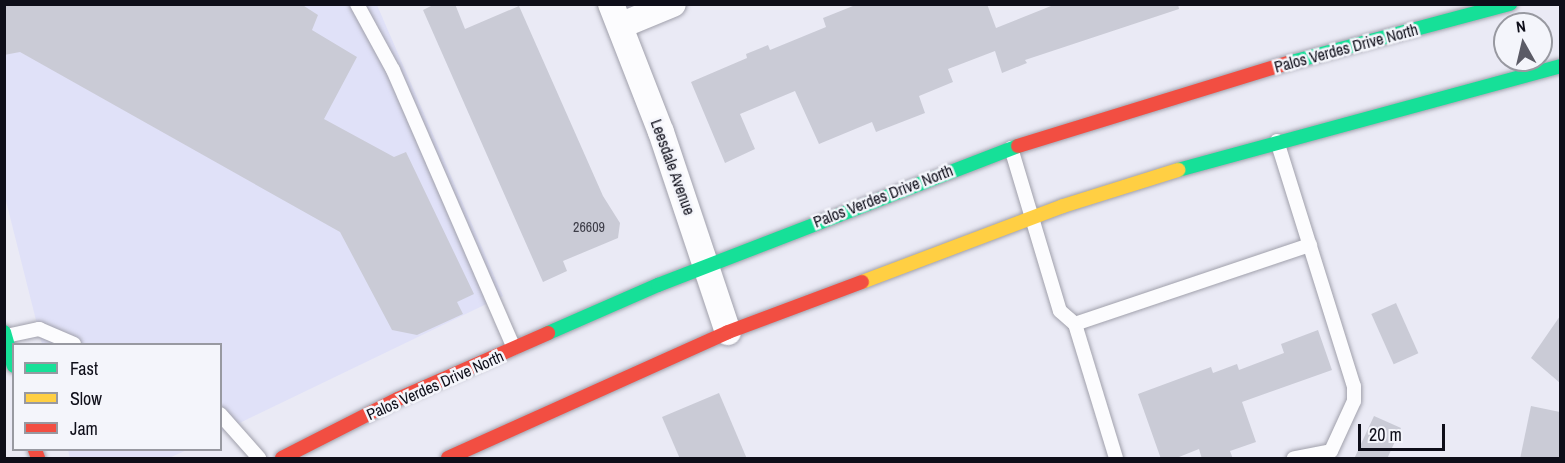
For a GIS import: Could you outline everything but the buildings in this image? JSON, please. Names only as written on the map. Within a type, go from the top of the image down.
[{"type":"main road","name":"Palos Verdes Drive North","points":[[282,459],[398,399],[707,265],[1011,148],[1259,71],[1510,4]]},
{"type":"main road","points":[[448,459],[728,332],[1032,217],[1277,141],[1560,66]]},
{"type":"main road","points":[[5,334],[12,359]]},
{"type":"street","points":[[616,15],[673,4]]},
{"type":"street","name":"Leesdale Avenue","points":[[616,15],[707,265],[728,332]]},
{"type":"lane","points":[[357,4],[393,70],[515,350]]},
{"type":"lane","points":[[1277,141],[1352,371],[1354,401],[1331,451],[1293,459]]},
{"type":"lane","points":[[1011,148],[1060,311],[1075,324],[1116,459]]},
{"type":"lane","points":[[1075,324],[1310,244]]},
{"type":"lane","points":[[5,334],[39,329],[70,343]]},
{"type":"lane","points":[[222,416],[259,459]]},
{"type":"shaded area","points":[[4,5],[377,5],[503,296],[222,432],[222,343],[42,343],[5,197]]},
{"type":"shaded area","points":[[68,451],[185,451],[169,458],[70,458]]},
{"type":"traffic: fast","points":[[1288,63],[1510,4]]},
{"type":"traffic: fast","points":[[1178,170],[1560,66]]},
{"type":"traffic: fast","points":[[548,333],[658,285],[1018,146]]},
{"type":"traffic: fast","points":[[4,332],[12,359]]},
{"type":"traffic: slow","points":[[862,282],[1063,206],[1178,170]]},
{"type":"traffic: jam","points":[[1018,146],[1288,63]]},
{"type":"traffic: jam","points":[[448,458],[728,332],[862,282]]},
{"type":"traffic: jam","points":[[282,458],[398,399],[548,333]]},
{"type":"traffic: jam","points":[[35,451],[38,458]]}]
